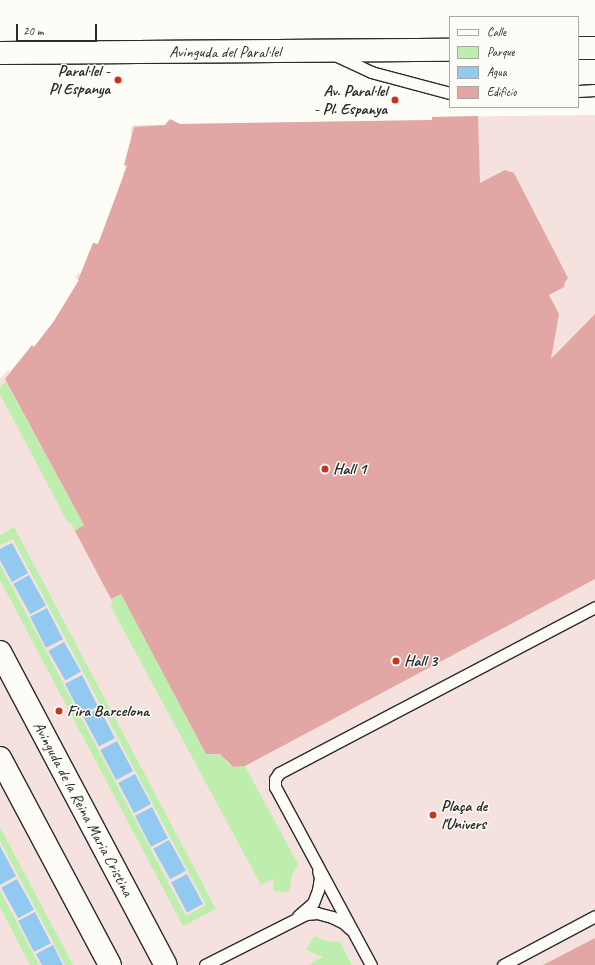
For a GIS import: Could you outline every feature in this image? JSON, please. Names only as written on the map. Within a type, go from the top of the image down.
[{"type":"street","points":[[579,48],[595,48]]},
{"type":"street","name":"Avinguda del Paral·lel","points":[[0,53],[449,50]]},
{"type":"street","name":"Avinguda de la Reina Maria Cristina","points":[[0,652],[166,965]]},
{"type":"street","points":[[0,758],[110,965]]},
{"type":"lane","points":[[328,51],[371,72],[449,93]]},
{"type":"lane","points":[[579,91],[595,90]]},
{"type":"lane","points":[[371,965],[276,787],[275,778],[279,773],[595,607]]},
{"type":"lane","points":[[295,918],[313,903],[318,890],[320,877],[316,862]]},
{"type":"lane","points":[[205,965],[295,918],[306,914],[317,914],[332,917],[344,923],[356,936]]},
{"type":"lane","points":[[503,965],[595,916]]},
{"type":"shaded area","points":[[595,115],[595,965],[0,965],[0,379],[8,370],[10,372],[31,347],[34,347],[54,321],[79,280],[75,278],[78,273],[81,274],[93,243],[98,244],[122,181],[132,134],[130,133],[131,127],[134,125],[165,125],[168,121],[180,124],[432,120],[432,117]]},
{"type":"green space","points":[[6,382],[84,525],[75,531],[71,523],[68,523],[0,394],[0,386]]},
{"type":"green space","points":[[14,527],[216,909],[183,926],[0,580],[0,564],[186,916],[206,905],[13,539],[0,545],[0,535]]},
{"type":"green space","points":[[121,594],[206,754],[222,755],[228,764],[233,767],[245,766],[298,864],[292,875],[289,892],[274,891],[273,879],[261,885],[110,605],[113,603],[111,599]]},
{"type":"green space","points":[[0,827],[73,965],[65,965],[0,841]]},
{"type":"green space","points":[[0,890],[39,965],[30,965],[0,907]]},
{"type":"green space","points":[[314,936],[327,941],[340,942],[352,965],[308,965],[323,957],[306,950]]},
{"type":"water","points":[[12,543],[28,573],[12,582],[0,560],[0,549]]},
{"type":"water","points":[[29,575],[46,606],[30,614],[13,584]]},
{"type":"water","points":[[47,608],[63,639],[46,648],[30,617]]},
{"type":"water","points":[[64,642],[81,671],[65,680],[48,651]]},
{"type":"water","points":[[82,675],[98,706],[81,715],[65,684]]},
{"type":"water","points":[[99,708],[115,738],[99,746],[83,716]]},
{"type":"water","points":[[117,741],[133,771],[116,780],[100,750]]},
{"type":"water","points":[[135,774],[151,804],[134,813],[118,783]]},
{"type":"water","points":[[152,807],[168,838],[151,847],[135,816]]},
{"type":"water","points":[[169,840],[186,871],[170,879],[153,849]]},
{"type":"water","points":[[0,846],[16,876],[0,885]]},
{"type":"water","points":[[187,874],[203,904],[187,912],[171,882]]},
{"type":"water","points":[[17,879],[34,910],[18,918],[1,888]]},
{"type":"water","points":[[35,912],[51,943],[34,952],[18,921]]},
{"type":"water","points":[[53,945],[63,965],[42,965],[36,954]]},
{"type":"building","name":"Hall 1","points":[[478,116],[480,183],[505,170],[514,173],[568,278],[564,287],[549,295],[559,314],[551,359],[595,314],[595,579],[245,766],[233,767],[220,754],[206,754],[121,594],[111,599],[75,531],[84,525],[5,379],[32,345],[34,347],[54,321],[79,280],[93,243],[98,244],[127,166],[124,165],[134,127],[165,125],[170,119],[180,124],[432,120],[432,117]]},
{"type":"building","points":[[595,938],[595,965],[543,965]]},
{"type":"place","name":"Paral·lel - Pl Espanya","points":[[118,80]]},
{"type":"place","name":"Av. Paral·lel - Pl. Espanya","points":[[395,100]]},
{"type":"place","name":"Hall 1","points":[[325,469]]},
{"type":"place","name":"Hall 3","points":[[396,661]]},
{"type":"place","name":"Fira Barcelona","points":[[59,711]]},
{"type":"place","name":"Plaça de l'Univers","points":[[433,815]]}]
